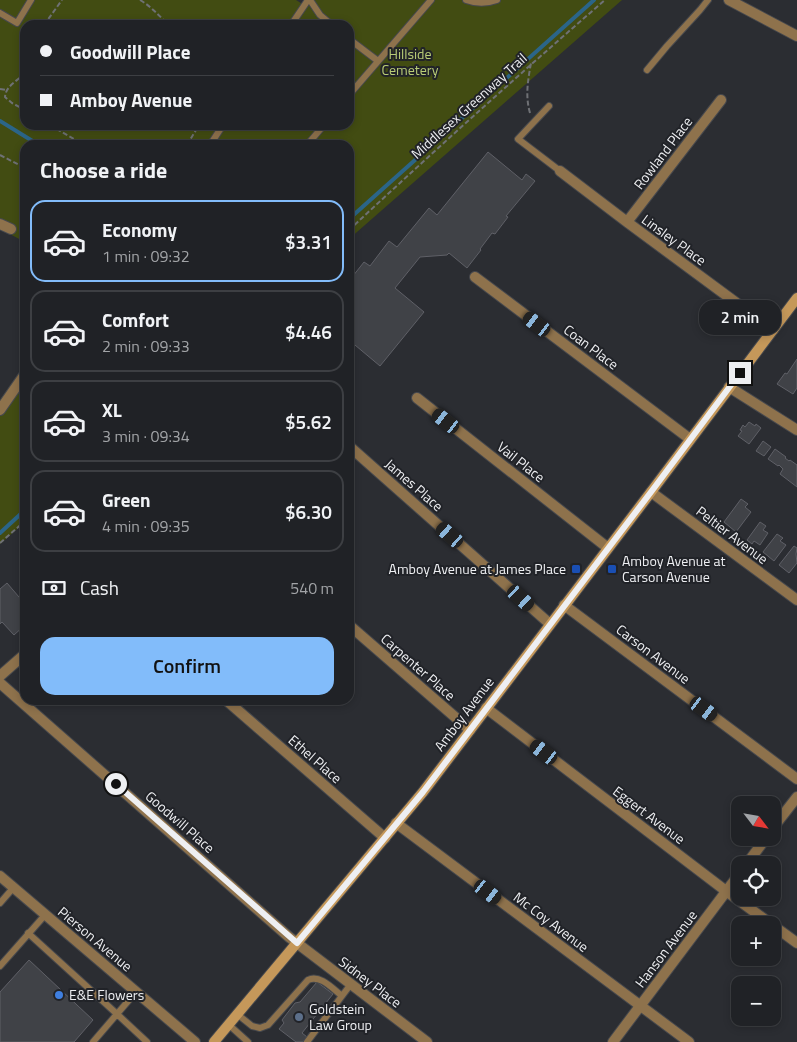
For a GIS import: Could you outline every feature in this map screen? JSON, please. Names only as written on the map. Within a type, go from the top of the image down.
[{"type":"street","points":[[729,0],[797,36]]},
{"type":"street","name":"Rowland Place","points":[[627,222],[720,100]]},
{"type":"street","name":"Linsley Place","points":[[560,171],[773,330]]},
{"type":"street","points":[[0,224],[10,229]]},
{"type":"street","name":"Coan Place","points":[[476,277],[690,439]]},
{"type":"street","name":"Amboy Avenue","points":[[214,1042],[423,792],[797,298]]},
{"type":"street","points":[[0,410],[20,381]]},
{"type":"street","points":[[729,387],[797,430]]},
{"type":"street","name":"Vail Place","points":[[417,398],[608,548]]},
{"type":"street","name":"James Place","points":[[354,450],[550,624]]},
{"type":"street","name":"Peltier Avenue","points":[[651,492],[797,600]]},
{"type":"street","name":"Carson Avenue","points":[[564,605],[797,779]]},
{"type":"street","name":"Carpenter Place","points":[[354,630],[470,730]]},
{"type":"street","points":[[0,676],[20,658]]},
{"type":"street","name":"Goodwill Place","points":[[0,683],[20,701]]},
{"type":"street","name":"Goodwill Place","points":[[25,705],[297,943]]},
{"type":"street","name":"Ethel Place","points":[[232,705],[385,838]]},
{"type":"street","name":"Eggert Avenue","points":[[486,708],[797,943]]},
{"type":"street","points":[[781,818],[797,797]]},
{"type":"street","name":"Mc Coy Avenue","points":[[396,823],[689,1042]]},
{"type":"street","name":"Pierson Avenue","points":[[0,876],[195,1042]]},
{"type":"street","name":"Hanson Avenue","points":[[613,1042],[731,885]]},
{"type":"street","name":"Sidney Place","points":[[297,943],[427,1042]]},
{"type":"lane","points":[[0,13],[17,23],[31,0]]},
{"type":"lane","points":[[295,20],[309,0],[326,20]]},
{"type":"lane","points":[[354,89],[431,0]]},
{"type":"lane","points":[[466,0],[474,3],[497,0]]},
{"type":"lane","points":[[647,70],[708,0]]},
{"type":"lane","points":[[354,43],[378,61]]},
{"type":"lane","points":[[548,106],[518,138],[560,171]]},
{"type":"lane","points":[[311,140],[320,130]]},
{"type":"lane","points":[[0,903],[14,887]]},
{"type":"lane","points":[[0,966],[45,914]]},
{"type":"lane","points":[[28,933],[147,1042]]},
{"type":"lane","points":[[238,1014],[252,1026],[260,1028],[268,1025],[308,980],[312,978],[318,978],[342,996]]},
{"type":"lane","points":[[307,1042],[351,984]]},
{"type":"lane","points":[[93,1042],[136,992]]},
{"type":"lane","points":[[228,1024],[248,1042]]},
{"type":"path","points":[[48,20],[62,0]]},
{"type":"path","points":[[140,0],[164,20]]},
{"type":"path","name":"Middlesex Greenway Trail","points":[[354,225],[531,63],[605,0]]},
{"type":"path","points":[[531,63],[526,88],[527,104],[533,122]]},
{"type":"path","points":[[20,77],[6,90],[6,96],[12,103],[20,107]]},
{"type":"path","points":[[0,89],[6,90]]},
{"type":"path","points":[[58,130],[76,140]]},
{"type":"path","points":[[0,155],[20,165]]},
{"type":"path","points":[[0,543],[20,525]]},
{"type":"green space","name":"Hillside Cemetery","points":[[0,0],[296,0],[304,5],[308,0],[622,0],[354,235],[354,140],[20,140],[20,239],[0,229]]},
{"type":"green space","points":[[20,372],[20,526],[0,544],[0,400]]},
{"type":"building","points":[[488,152],[522,180],[526,174],[535,181],[506,216],[508,217],[495,234],[492,233],[467,268],[449,253],[447,255],[420,257],[395,288],[424,312],[380,366],[354,344],[354,275],[364,262],[370,266],[389,241],[397,247],[429,208],[437,215]]},
{"type":"building","points":[[797,359],[797,388],[793,394],[777,384],[785,373],[787,374]]},
{"type":"building","points":[[749,422],[761,428],[749,444],[738,436],[742,431],[740,430],[743,425],[745,427]]},
{"type":"building","points":[[763,441],[771,447],[764,456],[756,451]]},
{"type":"building","points":[[775,449],[797,465],[797,487],[780,474],[783,469],[779,465],[768,459]]},
{"type":"building","points":[[741,499],[748,504],[745,507],[751,512],[736,532],[724,522]]},
{"type":"building","points":[[760,522],[766,526],[763,530],[768,533],[760,545],[754,541],[752,544],[747,540]]},
{"type":"building","points":[[777,534],[783,538],[780,541],[786,545],[774,561],[763,552]]},
{"type":"building","points":[[794,546],[797,548],[797,563],[789,573],[779,565]]},
{"type":"building","points":[[7,583],[20,598],[20,630],[14,635],[2,622],[0,624],[0,589]]},
{"type":"building","points":[[29,960],[93,1020],[74,1042],[0,1042],[0,992]]},
{"type":"building","points":[[317,982],[333,994],[302,1033],[307,1037],[303,1042],[296,1042],[279,1029],[284,1023],[282,1020],[295,1003],[300,1002]]},
{"type":"waterway","points":[[354,215],[594,0]]},
{"type":"waterway","points":[[0,121],[31,140]]},
{"type":"waterway","points":[[0,533],[20,515]]},
{"type":"place","name":"Amboy Avenue at James Place","points":[[576,569]]},
{"type":"place","name":"Amboy Avenue at Carson Avenue","points":[[612,569]]},
{"type":"place","name":"E&E Flowers","points":[[59,995]]},
{"type":"place","name":"Goldstein Law Group","points":[[299,1017]]},
{"type":"route","points":[[116,784],[297,943],[423,792],[740,373]]}]
